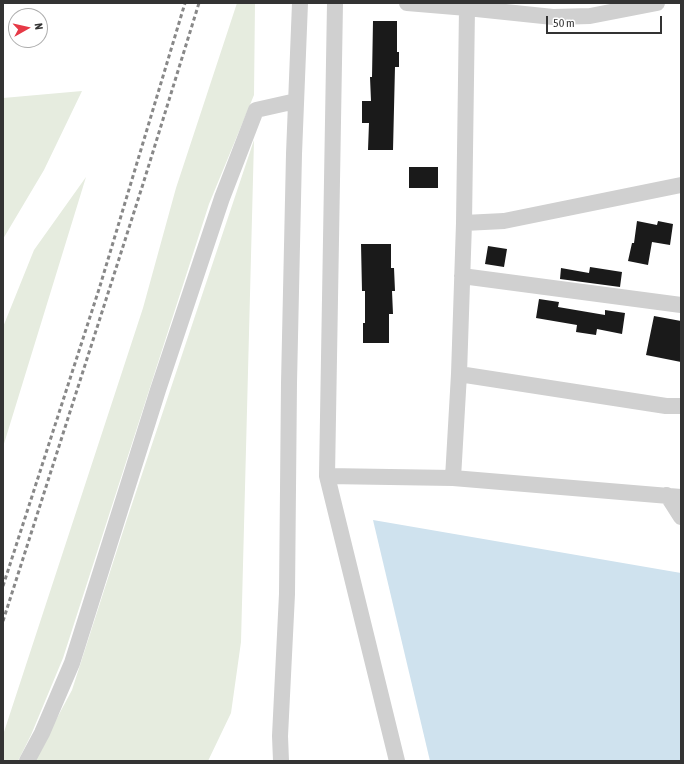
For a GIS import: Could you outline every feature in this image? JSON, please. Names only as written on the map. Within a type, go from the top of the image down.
[{"type":"street","points":[[280,761],[287,594],[290,344],[300,3]]},
{"type":"street","points":[[335,3],[327,476],[397,761]]},
{"type":"street","points":[[407,3],[467,6],[553,17],[590,16],[657,3]]},
{"type":"street","points":[[453,478],[459,374],[464,222],[467,6]]},
{"type":"street","points":[[28,761],[42,733],[72,663],[158,390],[222,198],[256,110],[296,101]]},
{"type":"street","points":[[464,222],[504,221],[681,185]]},
{"type":"street","points":[[462,276],[681,305]]},
{"type":"street","points":[[459,374],[666,406],[681,406]]},
{"type":"street","points":[[327,476],[453,478],[674,496],[681,517]]},
{"type":"shaded area","points":[[237,3],[255,3],[254,95],[209,204],[63,658],[31,735],[18,761],[3,761],[3,735],[143,308],[176,188]]},
{"type":"shaded area","points":[[82,91],[44,170],[3,239],[3,98]]},
{"type":"shaded area","points":[[254,140],[241,642],[231,713],[208,761],[34,761],[72,690],[127,519]]},
{"type":"shaded area","points":[[86,177],[3,447],[3,327],[34,250]]},
{"type":"water","points":[[373,520],[681,573],[681,761],[430,761]]},
{"type":"building","points":[[373,21],[397,21],[397,52],[399,52],[399,67],[395,67],[393,150],[368,150],[369,123],[362,123],[362,101],[371,101],[370,77],[372,77]]},
{"type":"building","points":[[409,167],[438,167],[438,188],[409,188]]},
{"type":"building","points":[[637,221],[657,225],[658,221],[673,224],[670,245],[652,242],[648,265],[628,261],[632,243],[634,243]]},
{"type":"building","points":[[361,244],[391,244],[391,268],[394,268],[395,291],[392,291],[393,314],[389,314],[389,343],[363,343],[363,323],[365,323],[365,291],[362,291]]},
{"type":"building","points":[[488,246],[507,249],[504,267],[485,264]]},
{"type":"building","points":[[590,267],[622,272],[620,287],[560,279],[561,268],[589,273]]},
{"type":"building","points":[[539,299],[559,302],[558,307],[605,315],[605,310],[625,313],[622,334],[597,329],[596,335],[576,332],[577,325],[536,318]]},
{"type":"building","points":[[654,316],[681,321],[681,362],[646,355]]},
{"type":"railway","points":[[3,586],[100,286],[185,3]]},
{"type":"railway","points":[[3,621],[143,184],[199,3]]}]
